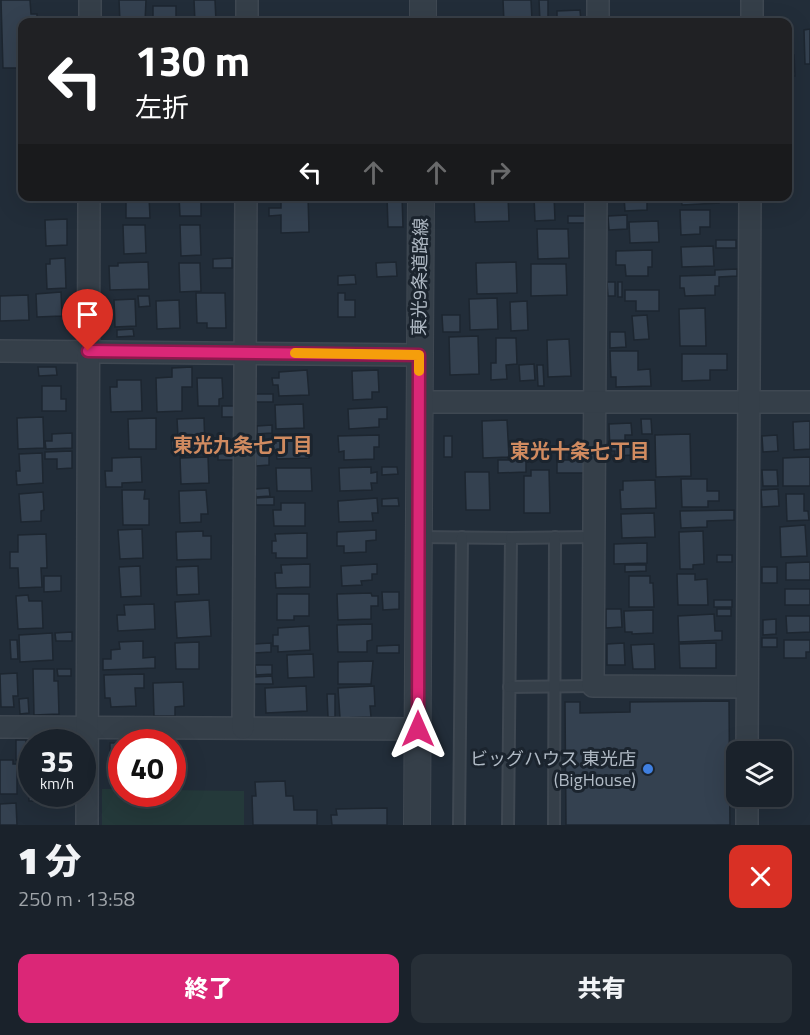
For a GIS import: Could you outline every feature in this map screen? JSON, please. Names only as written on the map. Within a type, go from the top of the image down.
[{"type":"street","points":[[90,0],[90,18]]},
{"type":"street","points":[[247,0],[247,18]]},
{"type":"street","points":[[423,0],[423,18]]},
{"type":"street","points":[[597,18],[598,0]]},
{"type":"street","points":[[752,0],[752,18]]},
{"type":"street","points":[[87,825],[89,201]]},
{"type":"street","points":[[243,728],[246,201]]},
{"type":"street","name":"東光9条道路線","points":[[417,825],[421,201]]},
{"type":"street","points":[[596,201],[592,686],[747,687]]},
{"type":"street","points":[[747,741],[750,201]]},
{"type":"street","points":[[0,351],[419,355]]},
{"type":"street","points":[[420,402],[810,402]]},
{"type":"street","points":[[0,727],[418,729]]},
{"type":"street","points":[[747,807],[747,825]]},
{"type":"lane","points":[[419,537],[594,537]]},
{"type":"lane","points":[[459,825],[462,537]]},
{"type":"lane","points":[[554,825],[555,537]]},
{"type":"lane","points":[[508,825],[511,538]]},
{"type":"lane","points":[[509,687],[592,686]]},
{"type":"green space","points":[[102,789],[108,789],[108,807],[186,807],[186,790],[244,791],[244,825],[102,825]]},
{"type":"building","points":[[1,0],[30,0],[31,14],[37,14],[37,18],[18,18],[18,68],[3,68]]},
{"type":"building","points":[[119,0],[146,0],[145,18],[120,18]]},
{"type":"building","points":[[194,0],[215,0],[216,18],[195,18]]},
{"type":"building","points":[[503,0],[531,0],[532,18],[504,18]]},
{"type":"building","points":[[539,0],[548,0],[548,18],[540,18]]},
{"type":"building","points":[[153,6],[176,6],[176,18],[153,18]]},
{"type":"building","points":[[580,10],[581,18],[557,18],[557,11]]},
{"type":"building","points":[[810,29],[810,64],[805,64],[804,30]]},
{"type":"building","points":[[792,55],[794,55],[795,76],[792,76]]},
{"type":"building","points":[[126,201],[149,201],[150,218],[126,218]]},
{"type":"building","points":[[179,201],[201,201],[201,216],[180,216]]},
{"type":"building","points":[[281,201],[308,201],[309,232],[281,233],[281,215],[269,216],[269,208],[281,208]]},
{"type":"building","points":[[387,201],[402,201],[403,227],[388,227]]},
{"type":"building","points":[[474,201],[508,201],[509,221],[475,222]]},
{"type":"building","points":[[534,201],[554,201],[555,220],[535,221]]},
{"type":"building","points":[[624,201],[653,201],[647,202],[647,210],[625,211]]},
{"type":"building","points":[[682,201],[719,201],[719,203],[682,205]]},
{"type":"building","points":[[680,210],[710,210],[710,227],[700,227],[700,234],[681,235]]},
{"type":"building","points":[[627,215],[627,229],[609,230],[608,216]]},
{"type":"building","points":[[568,216],[585,216],[585,223],[568,223]]},
{"type":"building","points":[[67,219],[67,245],[46,246],[45,220]]},
{"type":"building","points":[[658,221],[659,242],[630,243],[629,222]]},
{"type":"building","points":[[123,225],[145,225],[146,253],[124,254]]},
{"type":"building","points":[[180,225],[200,225],[201,255],[181,256]]},
{"type":"building","points":[[537,229],[568,229],[569,258],[538,259]]},
{"type":"building","points":[[716,240],[736,240],[736,248],[716,248]]},
{"type":"building","points":[[713,246],[714,266],[682,267],[681,247]]},
{"type":"building","points":[[652,250],[652,267],[648,267],[648,276],[626,276],[625,265],[616,265],[616,251]]},
{"type":"building","points":[[65,258],[66,288],[47,289],[46,264],[50,264],[50,259]]},
{"type":"building","points":[[232,258],[232,268],[213,268],[213,259]]},
{"type":"building","points":[[148,262],[149,289],[110,290],[109,266],[118,266],[118,263]]},
{"type":"building","points":[[396,262],[397,276],[377,277],[376,263]]},
{"type":"building","points":[[516,262],[517,293],[477,294],[476,263]]},
{"type":"building","points":[[179,263],[200,263],[201,291],[180,292]]},
{"type":"building","points":[[531,264],[566,264],[567,295],[531,296]]},
{"type":"building","points":[[737,269],[737,276],[719,277],[719,286],[715,286],[715,295],[685,296],[684,288],[680,288],[680,276],[715,275],[715,270]]},
{"type":"building","points":[[355,275],[356,284],[338,285],[338,276]]},
{"type":"building","points":[[607,282],[615,282],[615,296],[608,296]]},
{"type":"building","points":[[618,282],[622,282],[622,297],[618,297]]},
{"type":"building","points":[[625,290],[659,290],[659,311],[636,311],[636,301],[625,301]]},
{"type":"building","points":[[61,292],[62,316],[37,317],[36,294]]},
{"type":"building","points":[[196,293],[225,293],[226,328],[207,328],[207,323],[197,323]]},
{"type":"building","points":[[338,293],[345,293],[345,300],[355,300],[355,317],[338,317]]},
{"type":"building","points":[[28,295],[29,320],[0,321],[0,296]]},
{"type":"building","points":[[138,296],[149,296],[150,306],[139,307]]},
{"type":"building","points":[[497,298],[498,329],[470,330],[469,299]]},
{"type":"building","points":[[135,299],[136,326],[115,327],[114,300]]},
{"type":"building","points":[[179,300],[180,328],[157,329],[156,301]]},
{"type":"building","points":[[527,301],[528,330],[511,331],[510,302]]},
{"type":"building","points":[[705,308],[706,346],[680,346],[679,309]]},
{"type":"building","points":[[442,315],[460,315],[460,332],[443,332]]},
{"type":"building","points":[[647,315],[649,339],[634,340],[632,316]]},
{"type":"building","points":[[133,329],[134,336],[117,337],[117,330]]},
{"type":"building","points":[[610,332],[625,332],[626,347],[610,348]]},
{"type":"building","points":[[478,336],[479,374],[450,375],[449,337]]},
{"type":"building","points":[[496,338],[516,338],[517,364],[506,365],[507,379],[491,380],[491,363],[496,363]]},
{"type":"building","points":[[569,339],[571,376],[548,377],[547,340]]},
{"type":"building","points":[[610,351],[638,351],[638,370],[650,369],[651,386],[616,387],[616,377],[611,377]]},
{"type":"building","points":[[682,354],[727,354],[727,370],[710,370],[710,380],[682,381]]},
{"type":"building","points":[[534,364],[535,380],[520,381],[519,365]]},
{"type":"building","points":[[537,365],[543,365],[544,386],[538,386]]},
{"type":"building","points":[[38,367],[56,367],[57,375],[39,376]]},
{"type":"building","points":[[192,367],[192,387],[182,387],[182,411],[157,412],[156,378],[172,377],[172,368]]},
{"type":"building","points":[[307,370],[309,395],[279,396],[278,385],[273,385],[272,378],[279,378],[279,372]]},
{"type":"building","points":[[378,370],[379,392],[372,392],[372,399],[353,400],[352,371]]},
{"type":"building","points":[[197,378],[222,378],[223,398],[219,399],[219,406],[198,406]]},
{"type":"building","points":[[117,380],[141,380],[142,411],[111,412],[110,387],[117,387]]},
{"type":"building","points":[[42,386],[61,386],[61,399],[66,399],[66,411],[42,411]]},
{"type":"building","points":[[256,394],[273,394],[273,402],[256,402]]},
{"type":"building","points":[[303,404],[304,428],[276,429],[275,405]]},
{"type":"building","points":[[222,406],[235,406],[235,417],[222,417]]},
{"type":"building","points":[[387,407],[387,419],[379,419],[379,427],[349,429],[348,409]]},
{"type":"building","points":[[43,417],[44,448],[18,449],[17,418]]},
{"type":"building","points":[[156,418],[156,449],[129,449],[128,419]]},
{"type":"building","points":[[204,418],[205,449],[172,450],[171,437],[178,436],[177,419]]},
{"type":"building","points":[[641,419],[651,419],[652,434],[642,434]]},
{"type":"building","points":[[507,420],[509,457],[483,458],[482,421]]},
{"type":"building","points":[[810,421],[810,449],[794,450],[793,422]]},
{"type":"building","points":[[631,423],[632,435],[625,435],[625,440],[632,440],[632,455],[615,456],[615,451],[610,451],[609,424]]},
{"type":"building","points":[[272,425],[272,433],[257,434],[257,426]]},
{"type":"building","points":[[72,433],[72,448],[46,449],[45,441],[52,441],[52,434]]},
{"type":"building","points":[[309,434],[309,458],[277,459],[276,452],[273,453],[276,435]]},
{"type":"building","points":[[690,434],[691,476],[656,477],[655,435]]},
{"type":"building","points":[[379,435],[379,447],[374,447],[374,459],[344,460],[344,451],[339,452],[338,436]]},
{"type":"building","points":[[777,435],[778,451],[763,452],[762,436]]},
{"type":"building","points":[[444,436],[452,436],[452,457],[444,457]]},
{"type":"building","points":[[234,442],[234,451],[208,451],[208,443]]},
{"type":"building","points":[[269,450],[269,465],[256,466],[255,451]]},
{"type":"building","points":[[72,451],[72,468],[57,469],[57,459],[45,459],[45,452]]},
{"type":"building","points":[[42,453],[43,483],[17,485],[16,471],[20,471],[19,454]]},
{"type":"building","points":[[234,453],[234,460],[218,460],[218,454]]},
{"type":"building","points":[[141,457],[142,482],[122,483],[122,487],[106,487],[105,471],[112,471],[112,458]]},
{"type":"building","points":[[208,457],[209,483],[181,484],[180,458]]},
{"type":"building","points":[[810,457],[810,486],[783,486],[783,458]]},
{"type":"building","points":[[498,460],[526,460],[526,472],[498,473]]},
{"type":"building","points":[[557,460],[584,460],[584,473],[557,473]]},
{"type":"building","points":[[371,467],[371,473],[377,472],[377,483],[371,483],[372,490],[340,491],[339,468]]},
{"type":"building","points":[[382,467],[397,467],[398,474],[382,475]]},
{"type":"building","points":[[276,468],[311,468],[312,491],[277,491]]},
{"type":"building","points":[[531,470],[549,470],[550,513],[524,513],[524,476],[531,476]]},
{"type":"building","points":[[762,470],[777,470],[778,486],[763,486]]},
{"type":"building","points":[[465,472],[489,472],[490,510],[466,510]]},
{"type":"building","points":[[681,479],[707,479],[707,491],[719,491],[719,501],[708,501],[708,507],[682,507]]},
{"type":"building","points":[[655,480],[656,508],[621,509],[620,490],[623,490],[623,481]]},
{"type":"building","points":[[269,488],[270,496],[256,497],[255,489]]},
{"type":"building","points":[[778,489],[779,506],[762,507],[761,490]]},
{"type":"building","points":[[122,490],[145,490],[144,499],[149,499],[149,525],[123,525]]},
{"type":"building","points":[[206,490],[208,514],[201,514],[201,522],[180,523],[179,491]]},
{"type":"building","points":[[43,492],[44,510],[41,511],[41,521],[21,522],[19,494]]},
{"type":"building","points":[[786,494],[804,494],[804,511],[808,511],[809,520],[787,521]]},
{"type":"building","points":[[274,497],[274,505],[256,505],[256,498]]},
{"type":"building","points":[[377,498],[378,513],[372,513],[373,521],[339,522],[338,501]]},
{"type":"building","points":[[398,498],[399,506],[382,506],[382,499]]},
{"type":"building","points":[[281,503],[305,503],[305,526],[274,526],[273,510],[281,510]]},
{"type":"building","points":[[734,510],[734,520],[707,521],[707,527],[681,528],[680,511]]},
{"type":"building","points":[[654,513],[655,537],[622,538],[621,514]]},
{"type":"building","points":[[805,525],[807,556],[781,557],[780,527]]},
{"type":"building","points":[[142,529],[143,558],[120,559],[118,530]]},
{"type":"building","points":[[376,530],[376,540],[366,541],[366,552],[344,553],[344,546],[337,546],[337,532]]},
{"type":"building","points":[[203,531],[203,536],[211,536],[211,559],[177,560],[176,532]]},
{"type":"building","points":[[703,531],[704,564],[693,565],[693,569],[680,569],[679,532]]},
{"type":"building","points":[[307,533],[307,558],[276,558],[276,553],[272,553],[272,541],[276,541],[275,534]]},
{"type":"building","points":[[46,534],[47,568],[41,568],[42,587],[19,588],[18,568],[10,568],[10,552],[18,552],[18,535]]},
{"type":"building","points":[[647,543],[647,563],[614,564],[614,544]]},
{"type":"building","points":[[717,555],[732,555],[732,562],[717,562]]},
{"type":"building","points":[[810,562],[810,580],[786,580],[786,563]]},
{"type":"building","points":[[310,564],[310,587],[276,588],[275,573],[282,573],[281,565]]},
{"type":"building","points":[[377,564],[377,574],[372,574],[372,580],[361,581],[362,585],[342,586],[341,566]]},
{"type":"building","points":[[625,565],[646,565],[646,571],[625,572]]},
{"type":"building","points":[[140,566],[141,596],[121,597],[119,567]]},
{"type":"building","points":[[198,566],[199,594],[177,595],[176,567]]},
{"type":"building","points":[[762,567],[777,567],[777,583],[762,583]]},
{"type":"building","points":[[677,574],[695,574],[695,580],[707,579],[708,605],[678,605]]},
{"type":"building","points":[[44,576],[61,576],[61,591],[44,592]]},
{"type":"building","points":[[629,576],[650,576],[650,583],[653,583],[654,607],[629,607]]},
{"type":"building","points":[[785,589],[810,589],[810,605],[785,605]]},
{"type":"building","points":[[382,592],[399,592],[399,609],[383,610]]},
{"type":"building","points":[[371,593],[372,596],[378,596],[378,606],[371,606],[371,619],[338,620],[337,594]]},
{"type":"building","points":[[277,594],[309,594],[309,616],[294,616],[294,620],[277,620]]},
{"type":"building","points":[[28,595],[29,601],[42,601],[43,628],[18,629],[16,596]]},
{"type":"building","points":[[209,600],[211,636],[177,638],[175,602]]},
{"type":"building","points":[[714,600],[732,600],[732,607],[714,607]]},
{"type":"building","points":[[154,604],[155,629],[118,631],[117,615],[125,615],[124,605]]},
{"type":"building","points":[[606,609],[621,609],[622,627],[606,628]]},
{"type":"building","points":[[717,609],[731,609],[731,616],[717,616]]},
{"type":"building","points":[[653,610],[653,633],[625,632],[624,611]]},
{"type":"building","points":[[714,614],[715,631],[722,631],[722,640],[679,642],[678,616]]},
{"type":"building","points":[[786,616],[810,616],[810,632],[787,633]]},
{"type":"building","points":[[776,619],[776,634],[763,635],[763,620]]},
{"type":"building","points":[[372,624],[372,640],[367,641],[367,652],[338,652],[337,625]]},
{"type":"building","points":[[309,626],[310,650],[278,652],[278,646],[273,646],[273,635],[278,635],[278,628]]},
{"type":"building","points":[[72,632],[72,641],[56,641],[55,633]]},
{"type":"building","points":[[52,633],[53,660],[20,662],[19,635]]},
{"type":"building","points":[[762,638],[777,638],[777,647],[762,647]]},
{"type":"building","points":[[10,640],[17,640],[18,659],[11,659]]},
{"type":"building","points":[[784,640],[810,640],[810,652],[806,652],[806,658],[784,658]]},
{"type":"building","points":[[143,641],[143,658],[155,657],[155,668],[103,670],[103,659],[111,659],[111,650],[120,649],[119,642]]},
{"type":"building","points":[[199,642],[199,669],[176,669],[175,643]]},
{"type":"building","points":[[271,643],[271,652],[254,653],[254,644]]},
{"type":"building","points":[[624,643],[625,665],[607,665],[607,644]]},
{"type":"building","points":[[716,643],[716,668],[680,668],[679,644]]},
{"type":"building","points":[[654,644],[655,669],[633,669],[631,645]]},
{"type":"building","points":[[399,645],[399,653],[377,653],[377,646]]},
{"type":"building","points":[[313,654],[314,677],[288,678],[287,655]]},
{"type":"building","points":[[373,661],[371,684],[338,684],[338,662]]},
{"type":"building","points":[[255,665],[272,665],[272,674],[256,675]]},
{"type":"building","points":[[33,669],[54,669],[54,681],[58,681],[59,714],[34,715]]},
{"type":"building","points":[[57,669],[71,669],[71,676],[58,676]]},
{"type":"building","points":[[17,673],[18,696],[13,696],[14,707],[1,707],[0,674]]},
{"type":"building","points":[[144,674],[144,688],[135,688],[136,706],[111,707],[110,698],[105,698],[104,675]]},
{"type":"building","points":[[272,676],[273,684],[254,684],[254,677]]},
{"type":"building","points":[[183,682],[184,706],[175,707],[175,716],[154,716],[153,683]]},
{"type":"building","points":[[306,686],[307,711],[266,713],[265,688]]},
{"type":"building","points":[[374,686],[375,706],[370,706],[371,717],[340,718],[338,688]]},
{"type":"building","points":[[327,694],[335,694],[335,717],[328,717]]},
{"type":"building","points":[[28,698],[29,713],[20,714],[19,699]]},
{"type":"building","name":"ビッグハウス 東光店 (BigHouse)","points":[[729,701],[729,741],[726,741],[726,807],[730,807],[730,825],[566,825],[565,702],[580,702],[580,713],[630,712],[630,702]]},
{"type":"building","points":[[16,740],[18,740],[18,760],[16,760]]},
{"type":"building","points":[[0,760],[13,760],[13,764],[17,764],[17,794],[0,794]]},
{"type":"building","points":[[285,781],[286,796],[293,796],[294,810],[317,810],[317,825],[253,825],[252,796],[256,796],[255,782]]},
{"type":"building","points":[[16,803],[17,825],[0,825],[0,804]]},
{"type":"building","points":[[387,808],[387,825],[332,825],[331,815],[337,815],[336,809]]},
{"type":"slow traffic","points":[[295,353],[419,355],[419,371]]},
{"type":"place","name":"ビッグハウス 東光店 (BigHouse)","points":[[648,769]]},
{"type":"district","name":"東光九条七丁目","points":[[243,445]]},
{"type":"district","name":"東光十条七丁目","points":[[580,451]]},
{"type":"route","points":[[88,351],[419,355],[418,729]]}]
